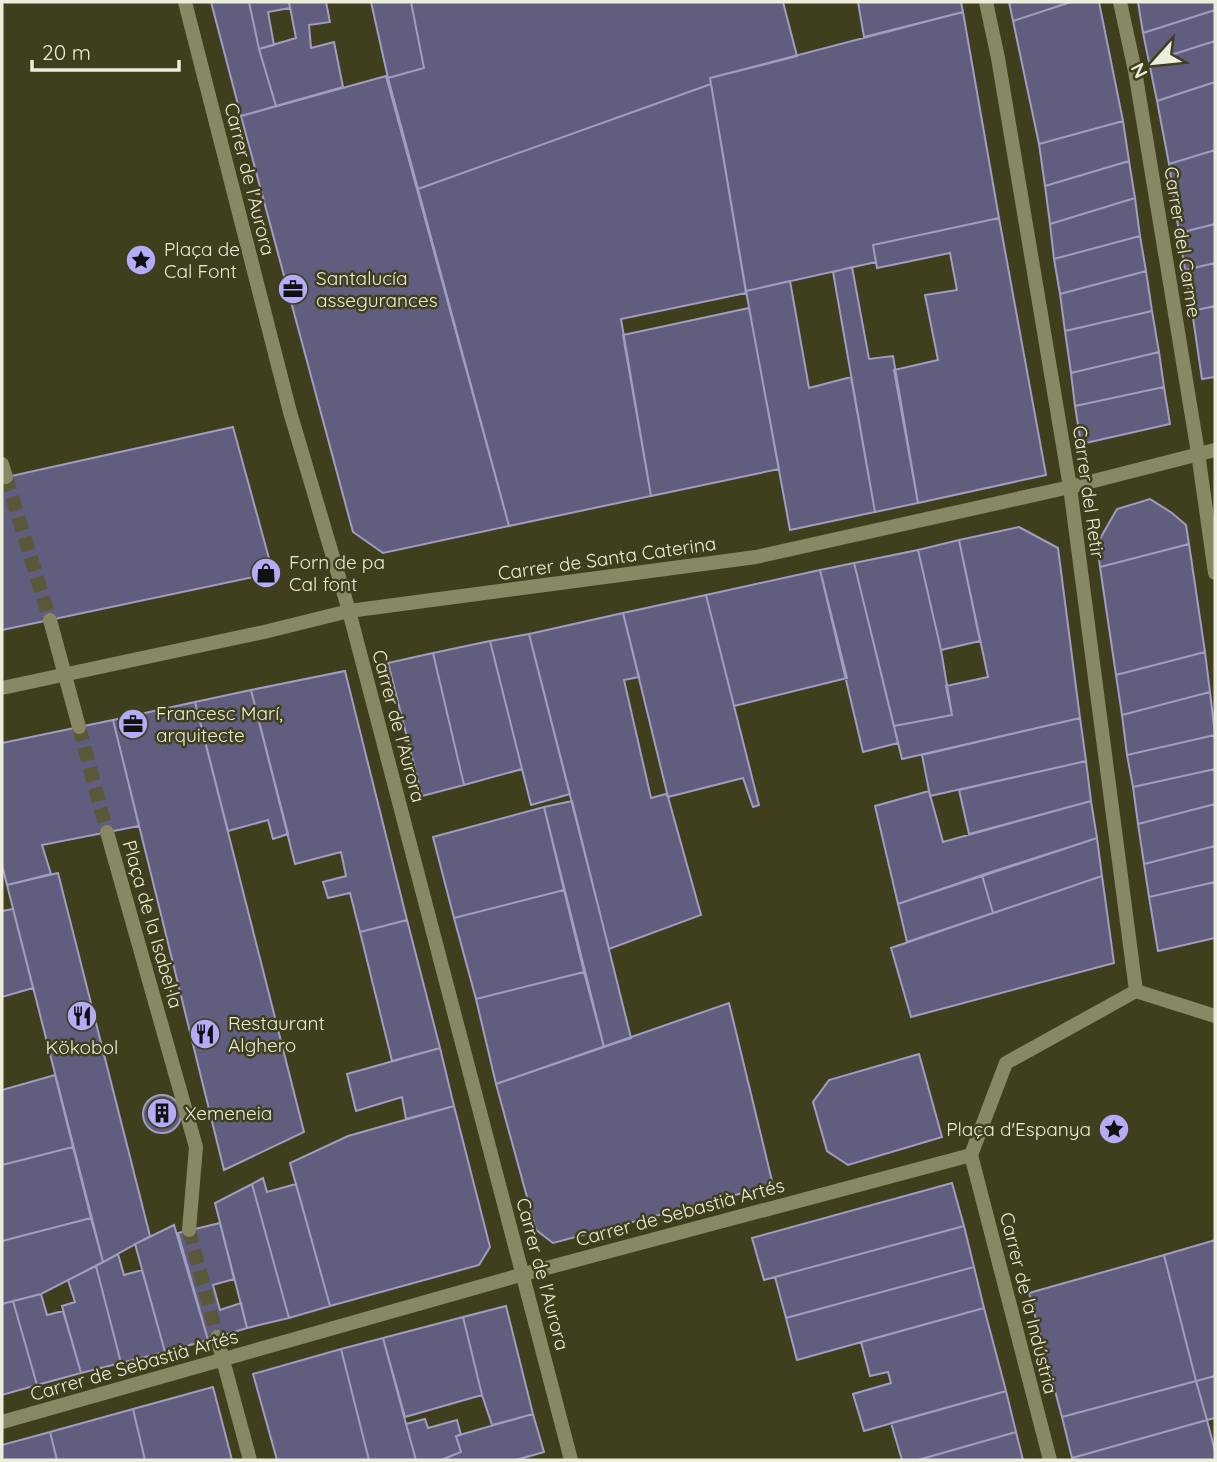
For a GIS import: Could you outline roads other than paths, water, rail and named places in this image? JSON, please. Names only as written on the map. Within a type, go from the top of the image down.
[{"type":"street","name":"Carrer de l'Aurora","points":[[185,2],[290,412],[349,611],[571,1460]]},
{"type":"street","name":"Carrer del Retir","points":[[986,2],[998,58],[1070,487],[1136,991]]},
{"type":"street","name":"Carrer del Carme","points":[[1120,2],[1135,71],[1215,573]]},
{"type":"street","name":"Carrer de Santa Caterina","points":[[2,688],[349,611],[756,557],[1070,487],[1215,450]]},
{"type":"street","points":[[50,620],[79,727]]},
{"type":"street","name":"Plaça de la Isabel·la","points":[[107,832],[196,1147],[189,1230]]},
{"type":"street","points":[[971,1155],[1006,1063],[1136,991],[1215,1016]]},
{"type":"street","name":"Carrer de Sebastià Artés","points":[[2,1422],[524,1274],[971,1155]]},
{"type":"street","name":"Carrer de la Indústria","points":[[971,1155],[1049,1460]]},
{"type":"street","points":[[217,1337],[250,1460]]},
{"type":"tunnel","points":[[6,477],[50,620]]},
{"type":"tunnel","points":[[79,727],[107,832]]},
{"type":"tunnel","points":[[189,1230],[217,1337]]},
{"type":"place","name":"Plaça de Cal Font","points":[[141,260]]},
{"type":"place","name":"Santalucía assegurances","points":[[293,289]]},
{"type":"place","name":"Forn de pa Cal font","points":[[266,573]]},
{"type":"place","name":"Francesc Marí, arquitecte","points":[[133,724]]},
{"type":"place","name":"Kökobol","points":[[82,1016]]},
{"type":"place","name":"Restaurant Alghero","points":[[205,1034]]},
{"type":"place","name":"Xemeneia","points":[[162,1113]]},
{"type":"place","name":"Plaça d'Espanya","points":[[1114,1129]]}]
